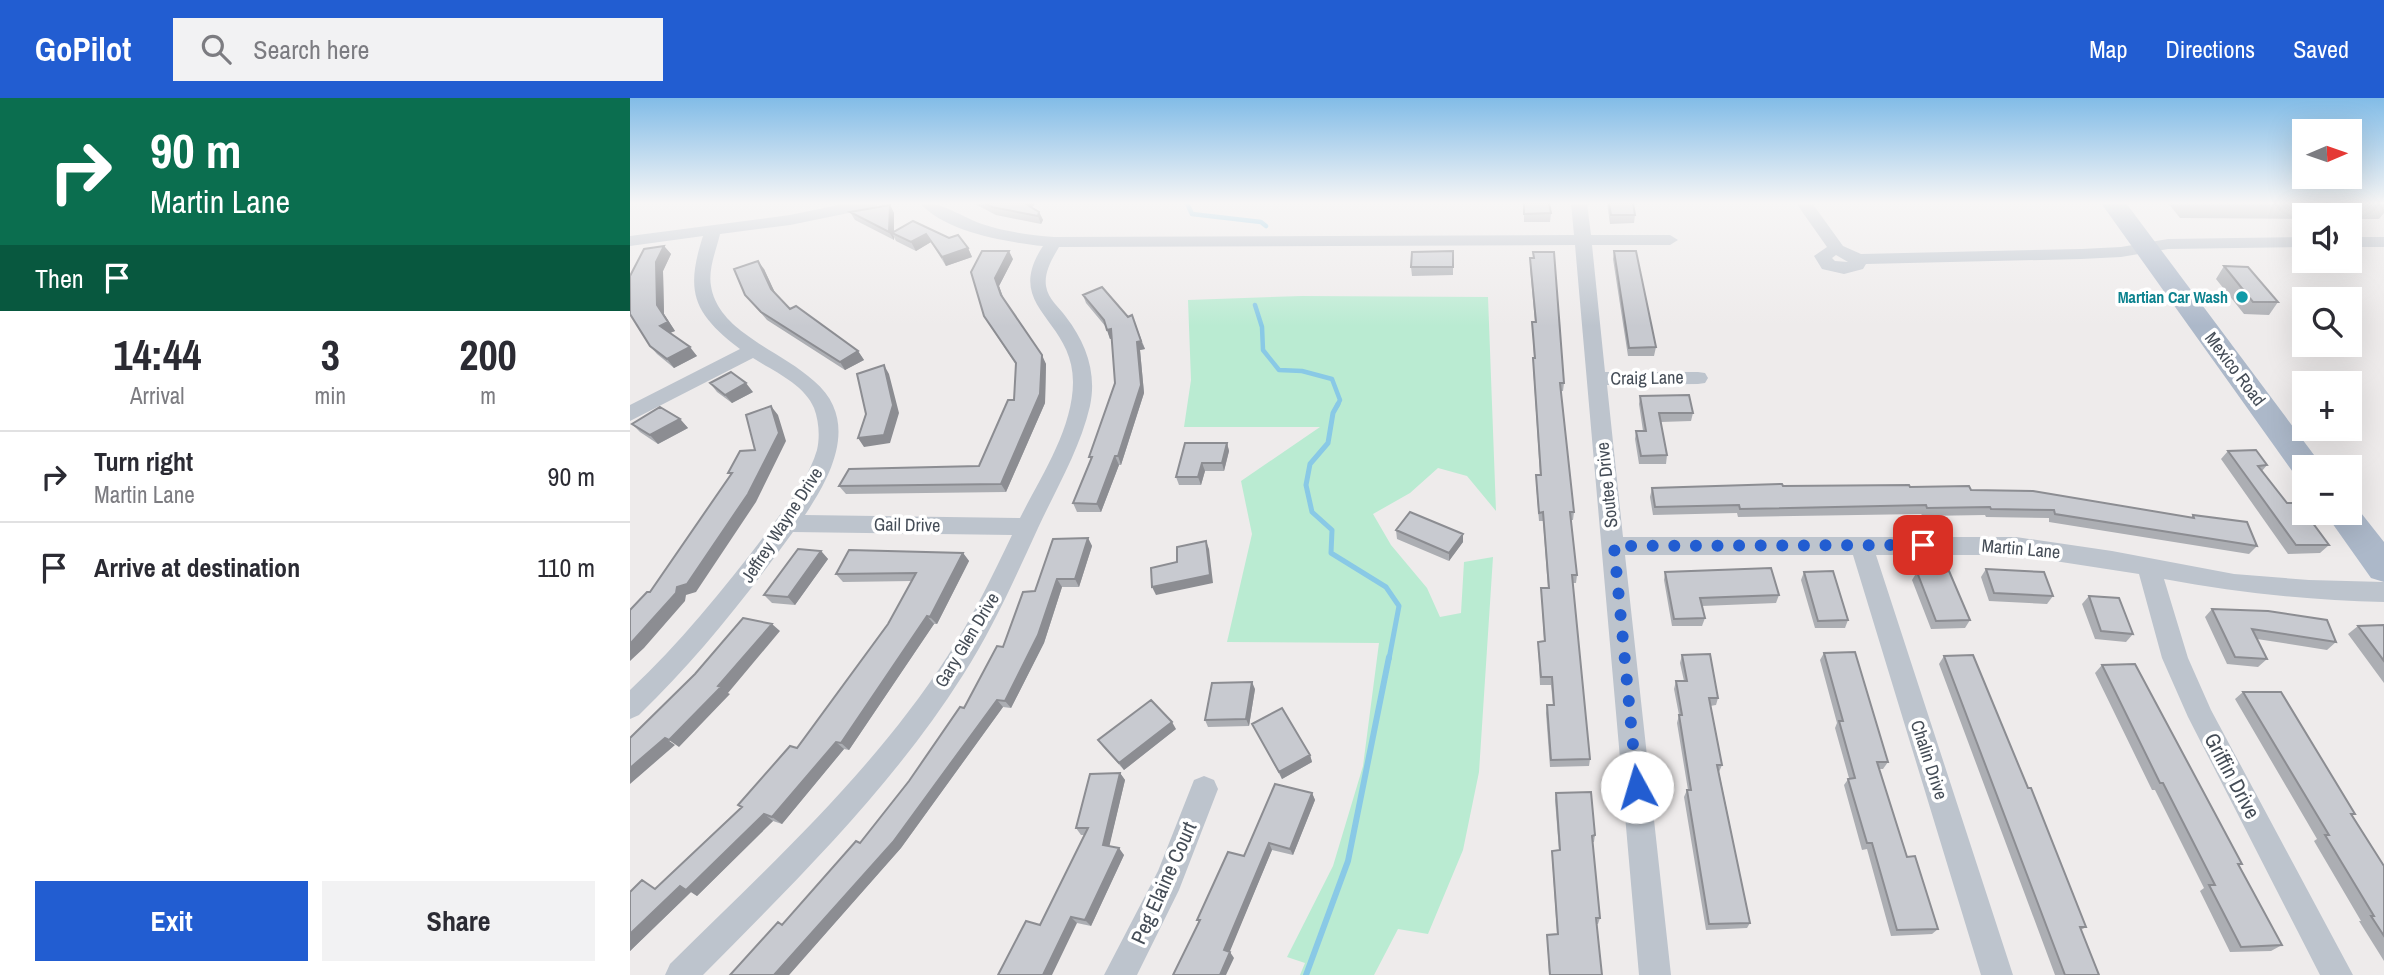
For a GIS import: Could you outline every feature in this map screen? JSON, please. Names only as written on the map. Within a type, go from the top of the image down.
[{"type":"main road","name":"Mexico Road","points":[[2143,244],[2298,455]]},
{"type":"main road","points":[[2351,525],[2384,568]]},
{"type":"street","name":"Jeffrey Wayne Drive","points":[[630,707],[694,645],[732,598],[786,523],[816,476],[828,449],[826,414],[821,401],[807,384],[754,349],[722,323],[705,296],[702,271],[709,244]]},
{"type":"street","name":"Gary Glen Drive","points":[[681,975],[807,850],[861,790],[944,683],[978,626],[1068,440],[1080,407],[1083,377],[1081,361],[1074,343],[1039,291],[1037,281],[1039,268],[1053,244]]},
{"type":"street","name":"Soutee Drive","points":[[1582,244],[1655,975]]},
{"type":"street","points":[[1834,244],[1837,250],[1850,253],[1857,259],[2081,254],[2173,244]]},
{"type":"street","points":[[630,414],[754,349]]},
{"type":"street","name":"Craig Lane","points":[[1597,379],[1698,378]]},
{"type":"street","name":"Gail Drive","points":[[786,523],[1027,527]]},
{"type":"street","name":"Chalin Drive","points":[[1861,545],[1997,975]]},
{"type":"street","name":"Martin Lane","points":[[1614,546],[2016,546],[2267,587],[2384,592]]},
{"type":"street","name":"Griffin Drive","points":[[2149,567],[2175,658],[2200,717],[2337,975]]},
{"type":"street","name":"Peg Elaine Court","points":[[1120,975],[1169,880],[1204,789]]},
{"type":"green space","points":[[1302,296],[1488,297],[1496,511],[1467,476],[1438,468],[1410,493],[1373,514],[1391,545],[1427,588],[1440,617],[1461,613],[1464,562],[1493,557],[1479,772],[1463,850],[1428,934],[1398,929],[1374,975],[1300,975],[1305,963],[1287,957],[1333,866],[1363,766],[1379,643],[1227,642],[1252,534],[1241,481],[1320,427],[1184,427],[1191,380],[1188,300]]},
{"type":"building","points":[[933,244],[965,244],[968,248],[942,257]]},
{"type":"building","points":[[664,246],[656,262],[657,305],[668,322],[660,326],[690,347],[667,359],[650,346],[630,314],[630,276],[644,249]]},
{"type":"building","points":[[982,251],[1009,251],[995,278],[1001,295],[1042,355],[1040,394],[1001,484],[839,486],[849,469],[979,466],[1008,400],[1014,400],[1016,363],[984,316],[971,272]]},
{"type":"building","points":[[1453,251],[1453,267],[1411,267],[1412,252]]},
{"type":"building","points":[[1614,251],[1636,251],[1656,347],[1629,348]]},
{"type":"building","points":[[1533,252],[1554,252],[1564,383],[1560,383],[1574,512],[1570,512],[1577,575],[1572,575],[1590,759],[1551,760],[1547,705],[1554,705],[1552,677],[1541,677],[1538,642],[1545,641],[1541,588],[1549,588],[1543,512],[1539,513],[1536,475],[1541,475],[1533,358],[1532,322],[1536,322],[1530,258],[1534,258]]},
{"type":"building","points":[[758,261],[771,289],[790,309],[796,306],[858,351],[840,362],[761,312],[745,295],[734,269]]},
{"type":"building","points":[[2224,266],[2248,267],[2278,302],[2253,302]]},
{"type":"building","points":[[1102,287],[1128,317],[1132,315],[1141,341],[1137,342],[1141,385],[1118,456],[1115,456],[1097,504],[1073,503],[1092,457],[1089,457],[1115,383],[1111,329],[1107,330],[1104,320],[1083,295]]},
{"type":"building","points":[[884,365],[893,405],[884,435],[858,438],[866,414],[857,374]]},
{"type":"building","points":[[731,372],[746,383],[725,395],[710,383]]},
{"type":"building","points":[[1689,395],[1693,413],[1659,413],[1667,455],[1641,456],[1636,431],[1646,431],[1640,396]]},
{"type":"building","points":[[771,406],[779,433],[748,494],[687,584],[677,587],[676,593],[630,644],[630,610],[650,592],[732,473],[728,473],[740,451],[755,450],[746,415]]},
{"type":"building","points":[[660,407],[680,419],[650,435],[632,424]]},
{"type":"building","points":[[1185,443],[1227,443],[1222,463],[1202,463],[1198,477],[1176,477]]},
{"type":"building","points":[[2256,450],[2267,465],[2258,466],[2287,503],[2292,503],[2292,525],[2314,525],[2329,545],[2296,545],[2228,451]]},
{"type":"building","points":[[1782,484],[1969,486],[1971,490],[2033,491],[2194,518],[2193,515],[2247,522],[2257,546],[2055,514],[2054,510],[1927,508],[1926,505],[1740,509],[1739,505],[1655,507],[1652,488]]},
{"type":"building","points":[[1410,512],[1463,534],[1449,553],[1396,530]]},
{"type":"building","points":[[1088,538],[1075,579],[1057,579],[1038,635],[1005,701],[997,700],[893,842],[774,975],[730,975],[778,922],[782,925],[856,841],[860,843],[909,781],[960,707],[964,708],[997,646],[1003,647],[1023,592],[1035,591],[1053,539]]},
{"type":"building","points":[[1206,541],[1210,575],[1152,587],[1151,568],[1177,562],[1177,547]]},
{"type":"building","points":[[798,549],[821,551],[788,597],[764,595]]},
{"type":"building","points":[[849,550],[963,553],[930,617],[927,616],[841,743],[836,742],[772,817],[764,814],[686,890],[680,886],[630,934],[630,892],[642,880],[655,889],[742,807],[738,805],[790,746],[797,748],[888,624],[916,573],[836,574]]},
{"type":"building","points":[[1771,568],[1779,595],[1700,598],[1705,618],[1674,619],[1665,572]]},
{"type":"building","points":[[1986,569],[2044,572],[2053,596],[1994,593]]},
{"type":"building","points":[[1833,571],[1848,620],[1818,621],[1804,572]]},
{"type":"building","points":[[1949,571],[1970,620],[1936,621],[1917,572]]},
{"type":"building","points":[[2089,596],[2119,598],[2133,634],[2101,631]]},
{"type":"building","points":[[2212,609],[2268,611],[2327,620],[2336,642],[2252,629],[2267,659],[2235,657]]},
{"type":"building","points":[[743,618],[772,624],[718,686],[721,687],[669,740],[665,738],[630,768],[630,738],[695,674]]},
{"type":"building","points":[[2384,625],[2384,661],[2358,626]]},
{"type":"building","points":[[1855,652],[1888,762],[1877,762],[1907,857],[1915,856],[1938,929],[1897,930],[1872,843],[1867,843],[1848,779],[1855,778],[1824,653]]},
{"type":"building","points":[[1710,654],[1718,698],[1709,698],[1722,765],[1717,765],[1750,923],[1709,924],[1687,790],[1691,790],[1676,681],[1687,681],[1682,655]]},
{"type":"building","points":[[1973,655],[2028,788],[2031,788],[2086,927],[2080,927],[2099,975],[2065,975],[1944,656]]},
{"type":"building","points":[[2135,664],[2242,864],[2238,864],[2282,945],[2241,947],[2209,885],[2215,885],[2163,783],[2160,783],[2102,665]]},
{"type":"building","points":[[1252,682],[1246,719],[1205,720],[1212,683]]},
{"type":"building","points":[[2243,692],[2281,692],[2355,814],[2351,814],[2384,866],[2384,936],[2325,835],[2329,835]]},
{"type":"building","points":[[1151,700],[1172,722],[1119,763],[1098,740]]},
{"type":"building","points":[[1282,708],[1310,755],[1279,772],[1252,724]]},
{"type":"building","points":[[1120,773],[1103,845],[1119,848],[1085,920],[1071,917],[1043,975],[998,975],[1026,921],[1040,925],[1088,828],[1076,828],[1090,774]]},
{"type":"building","points":[[1275,784],[1312,793],[1290,849],[1269,843],[1224,950],[1230,952],[1220,975],[1173,975],[1200,920],[1197,920],[1228,852],[1244,856]]},
{"type":"building","points":[[1591,792],[1595,835],[1592,836],[1600,918],[1596,918],[1602,975],[1550,975],[1547,935],[1558,934],[1552,851],[1560,850],[1556,793]]},
{"type":"waterway","points":[[1255,305],[1262,327],[1263,350],[1279,370],[1302,371],[1332,379],[1340,400],[1338,404]]},
{"type":"waterway","points":[[1338,404],[1333,413],[1328,443],[1310,464],[1306,485],[1312,512],[1332,530],[1331,553],[1386,587],[1399,606],[1389,659]]},
{"type":"waterway","points":[[1306,975],[1348,861],[1389,657]]},
{"type":"place","name":"Martian Car Wash","points":[[2242,297]]},
{"type":"route","points":[[1637,787],[1614,546],[1923,545]]}]
